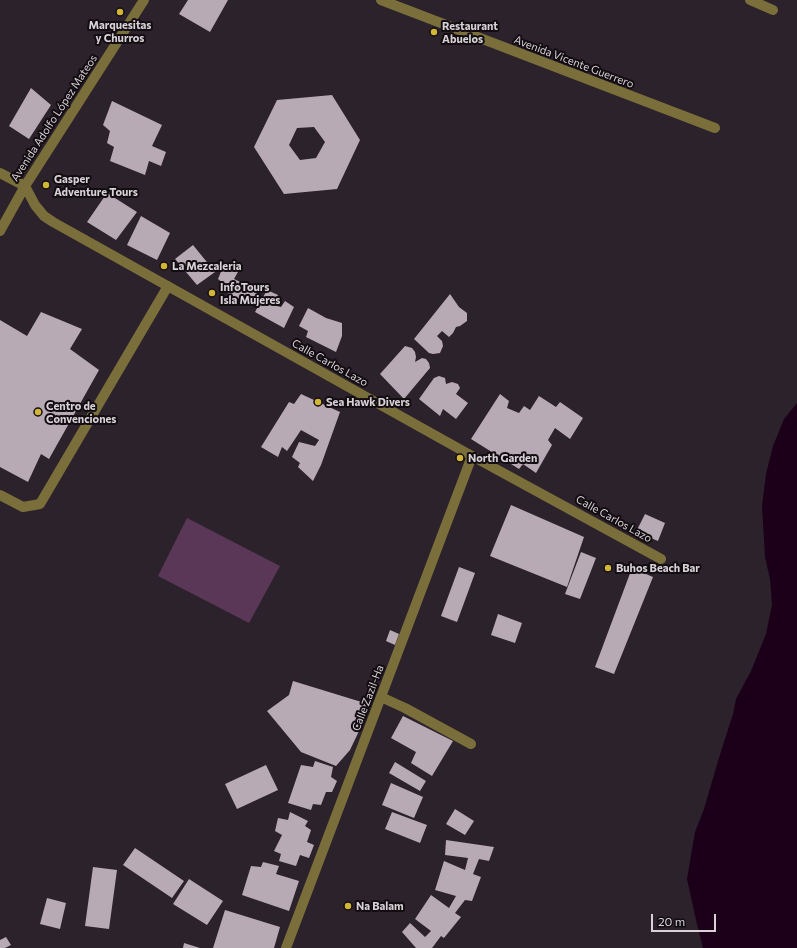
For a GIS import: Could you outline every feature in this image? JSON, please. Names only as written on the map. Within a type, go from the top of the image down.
[{"type":"street","name":"Avenida Adolfo López Mateos","points":[[0,231],[25,186],[144,0]]},
{"type":"street","name":"Avenida Vicente Guerrero","points":[[381,0],[715,128]]},
{"type":"street","points":[[750,0],[773,10]]},
{"type":"street","points":[[0,173],[25,186]]},
{"type":"street","name":"Calle Carlos Lazo","points":[[25,186],[35,205],[44,216],[53,222],[472,456],[661,559]]},
{"type":"street","points":[[0,495],[23,507],[40,504],[168,286]]},
{"type":"street","name":"Calle Zazil-Ha","points":[[286,948],[472,456]]},
{"type":"street","points":[[381,697],[405,708],[471,744]]},
{"type":"shaded area","points":[[797,403],[797,948],[703,948],[687,879],[695,832],[704,809],[733,714],[736,699],[751,671],[766,634],[772,605],[770,579],[765,557],[762,506],[766,474],[773,446],[784,419]]},
{"type":"shaded area","points":[[187,518],[280,566],[249,623],[158,576]]},
{"type":"building","points":[[188,0],[228,0],[210,32],[179,14]]},
{"type":"building","points":[[31,88],[51,105],[29,139],[9,126]]},
{"type":"building","points":[[332,95],[360,140],[337,189],[284,194],[254,147],[277,100]],"holes":[[[314,127],[325,142],[316,158],[300,160],[289,145],[297,128]]]},
{"type":"building","points":[[112,101],[162,125],[152,146],[166,152],[161,166],[149,161],[145,175],[110,161],[114,147],[107,143],[110,131],[103,125]]},
{"type":"building","points":[[107,193],[137,212],[116,240],[87,222]]},
{"type":"building","points":[[141,216],[170,233],[157,260],[127,245]]},
{"type":"building","points":[[193,245],[215,272],[197,285],[175,259]]},
{"type":"building","points":[[225,262],[239,270],[234,279],[259,291],[252,305],[221,290],[224,284],[218,279]]},
{"type":"building","points":[[267,290],[278,295],[273,305],[281,307],[285,301],[294,307],[284,328],[255,312]]},
{"type":"building","points":[[450,294],[459,307],[467,313],[467,321],[456,327],[449,337],[442,331],[437,336],[442,341],[443,346],[440,353],[429,353],[414,339]]},
{"type":"building","points":[[308,308],[326,318],[342,323],[342,336],[336,352],[306,337],[308,331],[299,326]]},
{"type":"building","name":"Centro de Convenciones","points":[[41,312],[82,329],[70,349],[99,370],[49,459],[41,454],[28,482],[0,467],[0,320],[27,336]]},
{"type":"building","points":[[405,346],[412,348],[415,352],[415,362],[422,358],[426,359],[430,368],[404,399],[380,374]]},
{"type":"building","points":[[439,376],[445,378],[446,384],[452,382],[458,384],[460,388],[456,394],[468,403],[456,419],[443,409],[440,416],[419,399],[434,378]]},
{"type":"building","points":[[301,394],[340,412],[321,465],[313,481],[298,467],[300,463],[292,457],[299,442],[315,446],[319,440],[301,430],[287,451],[282,447],[278,457],[261,447],[289,402],[294,404]]},
{"type":"building","points":[[500,394],[509,401],[507,408],[519,413],[524,406],[530,410],[539,396],[556,407],[560,402],[583,418],[570,439],[555,428],[548,440],[552,445],[536,473],[523,464],[519,469],[471,439]]},
{"type":"building","points":[[511,505],[584,537],[567,587],[490,556]]},
{"type":"building","points":[[645,514],[665,523],[658,541],[636,532]]},
{"type":"building","points":[[581,552],[596,558],[580,599],[565,594]]},
{"type":"building","points":[[459,567],[475,573],[457,622],[441,616]]},
{"type":"building","points":[[632,568],[653,577],[614,674],[595,667]]},
{"type":"building","points":[[498,614],[522,623],[515,643],[491,635]]},
{"type":"building","points":[[390,630],[399,634],[395,645],[386,641]]},
{"type":"building","points":[[293,681],[368,704],[360,729],[350,750],[336,766],[301,752],[267,711],[289,695]]},
{"type":"building","points":[[403,716],[453,741],[432,776],[411,763],[416,752],[391,738]]},
{"type":"building","points":[[315,761],[333,767],[331,777],[337,781],[332,792],[326,792],[321,805],[313,804],[311,810],[288,803],[301,765],[313,767]]},
{"type":"building","points":[[395,762],[426,781],[420,791],[389,773]]},
{"type":"building","points":[[266,765],[278,790],[237,809],[225,784]]},
{"type":"building","points":[[391,783],[423,797],[414,818],[382,805]]},
{"type":"building","points":[[455,809],[474,821],[465,835],[446,824]]},
{"type":"building","points":[[290,812],[308,821],[305,826],[311,830],[307,842],[314,845],[309,858],[300,855],[296,866],[279,861],[281,854],[274,851],[282,835],[275,831],[278,818],[288,820]]},
{"type":"building","points":[[392,812],[427,825],[420,843],[385,829]]},
{"type":"building","name":"Na Balam","points":[[446,840],[494,847],[489,861],[479,859],[473,874],[481,877],[472,901],[465,900],[455,913],[461,917],[444,938],[441,936],[432,948],[416,948],[402,932],[410,923],[425,937],[431,931],[415,919],[431,895],[449,908],[456,896],[435,890],[444,861],[465,870],[468,858],[445,855]]},
{"type":"building","points":[[135,848],[184,881],[172,898],[123,865]]},
{"type":"building","points":[[263,862],[279,866],[276,874],[299,881],[289,911],[242,895],[251,866],[261,867]]},
{"type":"building","points":[[93,867],[117,870],[109,929],[85,926]]},
{"type":"building","points":[[189,879],[223,901],[207,925],[173,904]]},
{"type":"building","points":[[47,898],[66,903],[60,929],[40,924]]},
{"type":"building","points":[[225,910],[280,927],[274,948],[213,948]]},
{"type":"building","points":[[6,937],[11,945],[5,948],[0,948],[0,940]]},
{"type":"building","points":[[184,943],[200,948],[183,948]]},
{"type":"place","name":"Marquesitas y Churros","points":[[120,12]]},
{"type":"place","name":"Restaurant Abuelos","points":[[434,32]]},
{"type":"place","name":"Gasper Adventure Tours","points":[[46,185]]},
{"type":"place","name":"La Mezcaleria","points":[[164,266]]},
{"type":"place","name":"InfoTours Isla Mujeres","points":[[212,293]]},
{"type":"place","name":"Sea Hawk Divers","points":[[318,402]]},
{"type":"place","name":"Centro de Convenciones","points":[[38,412]]},
{"type":"place","name":"North Garden","points":[[460,458]]},
{"type":"place","name":"Buhos Beach Bar","points":[[608,568]]},
{"type":"place","name":"Na Balam","points":[[348,906]]}]
